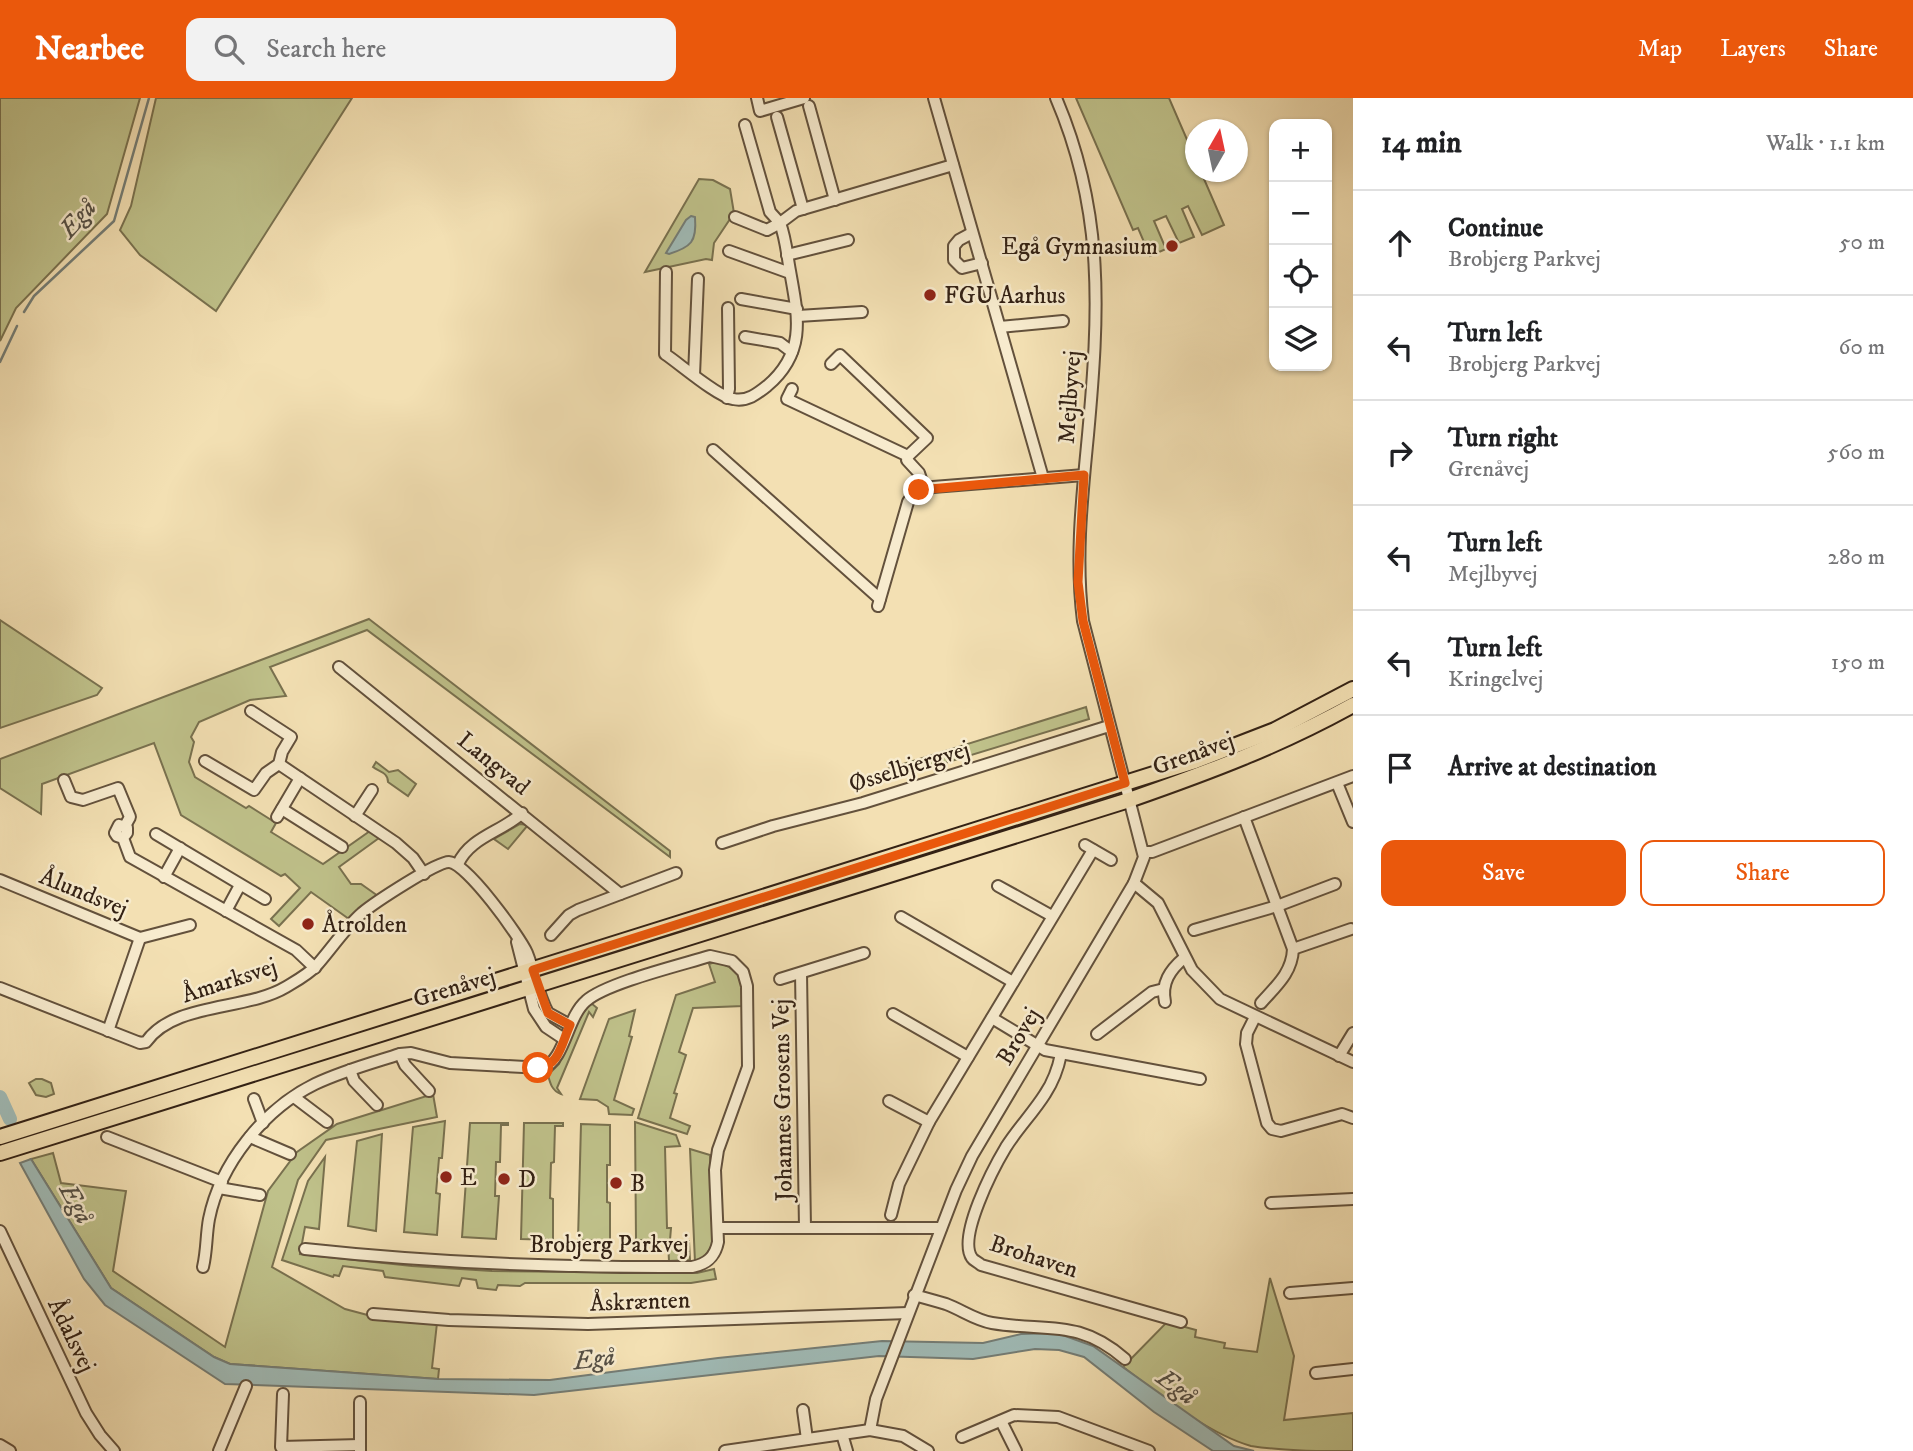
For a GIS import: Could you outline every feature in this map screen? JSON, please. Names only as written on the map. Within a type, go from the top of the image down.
[{"type":"main road","name":"Grenåvej","points":[[10,1134],[1125,783],[1247,742],[1353,689]]},
{"type":"main road","name":"Grenåvej","points":[[0,1153],[1129,800],[1231,764],[1311,728],[1353,705]]},
{"type":"street","points":[[757,98],[760,111],[806,102],[835,200]]},
{"type":"street","points":[[934,98],[1043,478]]},
{"type":"street","name":"Mejlbyvej","points":[[1056,98],[1087,196],[1095,254],[1096,311],[1078,582],[1083,621],[1129,800]]},
{"type":"street","points":[[777,117],[803,209]]},
{"type":"street","points":[[665,272],[665,354],[727,398],[740,400],[753,396],[770,383],[792,352],[798,337],[797,313],[780,223],[770,212],[745,126]]},
{"type":"street","points":[[735,217],[767,230],[803,209],[953,165]]},
{"type":"street","points":[[972,233],[954,246],[954,260],[962,268],[982,263]]},
{"type":"street","points":[[787,255],[848,240]]},
{"type":"street","points":[[729,251],[790,273]]},
{"type":"street","points":[[694,375],[698,279]]},
{"type":"street","points":[[741,299],[797,313],[862,312]]},
{"type":"street","points":[[727,398],[729,308]]},
{"type":"street","points":[[1000,327],[1063,321]]},
{"type":"street","points":[[745,337],[780,344],[792,352]]},
{"type":"street","points":[[831,364],[840,355],[926,438],[907,460],[919,474],[924,488]]},
{"type":"street","points":[[792,389],[787,399],[908,456]]},
{"type":"street","points":[[712,450],[879,603],[908,502],[914,493],[924,488],[1084,475]]},
{"type":"street","name":"Langvad","points":[[339,667],[621,894]]},
{"type":"street","points":[[205,761],[254,790],[266,772],[279,764],[282,752],[291,737],[251,711]]},
{"type":"street","name":"Øsselbjergvej","points":[[722,844],[773,826],[863,803],[1109,726]]},
{"type":"street","points":[[279,764],[405,850],[424,874]]},
{"type":"street","points":[[1129,800],[1144,852],[1152,852],[1353,776]]},
{"type":"street","points":[[300,779],[280,813],[342,847]]},
{"type":"street","points":[[64,780],[71,797],[83,800],[118,788],[130,817],[124,832],[130,857],[296,950],[314,968]]},
{"type":"street","points":[[1337,783],[1353,822]]},
{"type":"street","points":[[355,816],[372,790]]},
{"type":"street","points":[[522,813],[471,846],[458,864],[471,876],[516,937],[533,986],[538,1018],[564,1039]]},
{"type":"street","points":[[1244,817],[1293,949],[1293,960],[1287,974],[1261,1003]]},
{"type":"street","points":[[156,834],[265,899]]},
{"type":"street","points":[[164,877],[180,848]]},
{"type":"street","points":[[891,1215],[899,1184],[929,1122],[1052,916],[1089,848],[1111,860]]},
{"type":"street","name":"Brovej","points":[[870,1430],[876,1399],[971,1156],[1134,883],[1143,862],[1144,852]]},
{"type":"street","name":"Åmarksvej","points":[[108,1031],[140,1044],[146,1042],[153,1031],[171,1021],[284,988],[314,968],[363,912],[445,862],[458,864]]},
{"type":"street","points":[[551,934],[569,915],[676,873]]},
{"type":"street","name":"Ålundsvej","points":[[0,880],[140,938],[108,1031]]},
{"type":"street","points":[[1134,883],[1158,903],[1184,958],[1202,982],[1220,999],[1353,1062]]},
{"type":"street","points":[[1194,930],[1277,906],[1335,884]]},
{"type":"street","points":[[226,911],[240,885]]},
{"type":"street","points":[[998,886],[1052,916]]},
{"type":"street","points":[[901,917],[1013,982]]},
{"type":"street","points":[[140,938],[190,925]]},
{"type":"street","points":[[1293,949],[1351,929]]},
{"type":"street","name":"Johannes Grosens Vej","points":[[780,979],[864,953]]},
{"type":"street","name":"Brobjerg Parkvej","points":[[203,1267],[208,1245],[208,1221],[220,1185],[237,1154],[263,1123],[313,1084],[400,1054],[411,1053],[450,1063],[543,1068],[555,1061],[577,1010],[597,993],[710,956],[725,958],[743,972],[747,986],[748,1067],[718,1150],[715,1170],[718,1228],[716,1251],[704,1264],[692,1267],[522,1266],[305,1250]]},
{"type":"street","points":[[1166,1002],[1164,989],[1174,968],[1184,958]]},
{"type":"street","name":"Johannes Grosens Vej","points":[[801,973],[805,1228]]},
{"type":"street","points":[[533,986],[548,1013],[570,1025]]},
{"type":"street","points":[[0,988],[108,1031]]},
{"type":"street","points":[[1097,1034],[1152,992],[1164,989]]},
{"type":"street","points":[[893,1014],[968,1057]]},
{"type":"street","points":[[1255,1017],[1247,1033],[1246,1044],[1272,1129],[1282,1130],[1342,1114],[1353,1118]]},
{"type":"street","points":[[992,1018],[1037,1045],[1062,1055],[1200,1079]]},
{"type":"street","points":[[1339,1056],[1353,1032]]},
{"type":"street","points":[[400,1054],[405,1065],[429,1091]]},
{"type":"street","name":"Brohaven","points":[[1062,1055],[1057,1074],[1045,1095],[1007,1145],[984,1189],[969,1237],[968,1247],[972,1258],[981,1265],[1181,1322]]},
{"type":"street","points":[[350,1070],[355,1081],[377,1105]]},
{"type":"street","points":[[294,1097],[327,1122]]},
{"type":"street","points":[[254,1099],[263,1123]]},
{"type":"street","points":[[889,1101],[929,1122]]},
{"type":"street","points":[[107,1137],[220,1185],[260,1195]]},
{"type":"street","points":[[250,1137],[290,1153]]},
{"type":"street","points":[[1271,1203],[1283,1206],[1353,1199]]},
{"type":"street","points":[[718,1228],[941,1228]]},
{"type":"street","name":"Ådalsvej","points":[[0,1231],[86,1413],[114,1451]]},
{"type":"street","points":[[0,1263],[12,1258]]},
{"type":"street","points":[[1290,1293],[1353,1288]]},
{"type":"street","points":[[915,1295],[947,1305],[978,1320],[1076,1331],[1113,1348],[1125,1359]]},
{"type":"street","name":"Åskrænten","points":[[373,1314],[449,1320],[588,1324],[908,1313]]},
{"type":"street","points":[[1316,1373],[1353,1369]]},
{"type":"street","points":[[219,1451],[246,1387]]},
{"type":"street","points":[[283,1394],[281,1447],[360,1448],[360,1402]]},
{"type":"street","points":[[803,1410],[807,1439]]},
{"type":"street","points":[[962,1437],[1014,1415],[1058,1417],[1149,1451]]},
{"type":"street","points":[[1001,1421],[1016,1451]]},
{"type":"street","points":[[725,1451],[769,1448],[807,1439],[870,1430],[903,1436],[928,1451]]},
{"type":"street","points":[[842,1434],[846,1451]]},
{"type":"street","points":[[0,1445],[9,1451]]},
{"type":"green space","points":[[0,98],[140,98],[107,214],[16,308],[0,341]]},
{"type":"green space","points":[[156,98],[352,98],[216,311],[140,255],[120,230],[131,206]]},
{"type":"green space","points":[[1076,98],[1169,98],[1185,135],[1185,182],[1205,182],[1224,225],[1202,235],[1188,206],[1182,209],[1194,237],[1179,243],[1166,216],[1154,221],[1166,249],[1150,256],[1138,228],[1133,230]]},
{"type":"green space","points":[[699,179],[713,180],[730,189],[734,213],[714,243],[712,260],[645,272]]},
{"type":"green space","points":[[369,619],[670,851],[670,857],[367,630],[270,667],[286,696],[250,700],[199,722],[191,737],[194,742],[189,762],[195,777],[276,823],[271,832],[323,864],[370,831],[379,838],[339,867],[351,884],[361,884],[378,896],[349,919],[311,892],[279,926],[271,919],[300,888],[285,874],[281,876],[181,815],[154,743],[42,784],[41,814],[0,788],[0,759]]},
{"type":"green space","points":[[0,620],[102,688],[97,695],[0,728]]},
{"type":"green space","points":[[1086,707],[1089,719],[886,781],[884,770]]},
{"type":"green space","points":[[376,762],[389,772],[398,770],[416,784],[408,796],[388,782],[385,774],[373,767]]},
{"type":"green space","points":[[1108,794],[991,836],[547,977],[546,975],[696,924]]},
{"type":"green space","points":[[520,824],[528,825],[508,849],[494,839]]},
{"type":"green space","points":[[715,962],[736,972],[741,983],[743,1006],[693,1008],[679,1052],[686,1055],[674,1093],[677,1094],[670,1118],[690,1126],[687,1134],[638,1118],[676,995],[715,982],[709,964]]},
{"type":"green space","points":[[591,1003],[597,1008],[593,1017],[589,1012],[557,1088],[561,1094],[558,1093],[553,1089],[548,1075],[559,1064],[580,1017]]},
{"type":"green space","points":[[635,1010],[629,1036],[632,1037],[614,1100],[634,1109],[632,1115],[609,1114],[608,1107],[597,1100],[580,1099],[609,1019]]},
{"type":"green space","points":[[36,1079],[51,1083],[54,1094],[46,1097],[36,1095],[29,1083]]},
{"type":"green space","points":[[433,1094],[437,1117],[326,1140],[298,1180],[272,1267],[345,1309],[375,1317],[437,1323],[432,1368],[439,1369],[438,1379],[230,1364],[214,1357],[111,1288],[31,1159],[53,1153],[61,1183],[126,1191],[113,1271],[225,1347],[268,1191],[297,1152],[337,1124]]},
{"type":"green space","points":[[445,1121],[436,1193],[440,1194],[437,1235],[404,1232],[413,1127]]},
{"type":"green space","points":[[635,1122],[676,1135],[680,1146],[665,1147],[667,1228],[671,1228],[670,1240],[636,1240]]},
{"type":"green space","points":[[470,1123],[508,1123],[501,1125],[500,1162],[496,1162],[495,1196],[499,1196],[496,1239],[462,1237]]},
{"type":"green space","points":[[524,1123],[563,1123],[563,1126],[555,1126],[554,1162],[551,1163],[553,1240],[521,1239]]},
{"type":"green space","points":[[581,1124],[610,1125],[607,1202],[610,1203],[610,1241],[578,1240]]},
{"type":"green space","points":[[382,1134],[376,1231],[348,1226],[357,1141]]},
{"type":"green space","points":[[690,1149],[710,1155],[713,1244],[703,1259],[695,1262]]},
{"type":"green space","points":[[325,1157],[319,1229],[305,1227],[300,1254],[492,1271],[697,1273],[714,1269],[716,1279],[691,1283],[525,1283],[520,1286],[498,1285],[496,1290],[478,1288],[476,1280],[462,1278],[459,1286],[385,1277],[383,1271],[343,1266],[339,1276],[333,1277],[282,1260],[308,1181]]},
{"type":"green space","points":[[668,1241],[689,1241],[690,1260],[669,1261]]},
{"type":"green space","points":[[1270,1278],[1294,1356],[1284,1420],[1353,1413],[1353,1451],[1251,1446],[1201,1423],[1123,1367],[1167,1322],[1196,1330],[1195,1337],[1225,1343],[1224,1348],[1257,1352]]},
{"type":"water","points":[[691,216],[695,217],[695,232],[691,242],[677,251],[666,253],[686,220]]},
{"type":"water","points":[[31,1159],[111,1288],[214,1357],[230,1364],[438,1379],[550,1380],[718,1358],[882,1341],[983,1343],[1021,1334],[1057,1333],[1093,1346],[1234,1446],[1254,1451],[1213,1451],[1154,1412],[1084,1357],[1059,1350],[1035,1349],[973,1359],[879,1356],[534,1395],[225,1384],[105,1305],[84,1279],[20,1163]]},
{"type":"waterway","name":"Egå","points":[[24,312],[34,296],[114,221],[149,98]]},
{"type":"waterway","name":"Egå","points":[[0,362],[17,326]]},
{"type":"waterway","points":[[0,1097],[10,1119]]},
{"type":"place","name":"Egå Gymnasium","points":[[1172,246]]},
{"type":"place","name":"FGU Aarhus","points":[[930,295]]},
{"type":"place","name":"Åtrolden","points":[[308,924]]},
{"type":"place","name":"E","points":[[446,1177]]},
{"type":"place","name":"D","points":[[504,1179]]},
{"type":"place","name":"B","points":[[616,1183]]},
{"type":"route","points":[[538,1068],[550,1066],[555,1061],[570,1025],[548,1013],[533,970],[1125,783],[1083,621],[1078,582],[1084,475],[919,490]]}]
